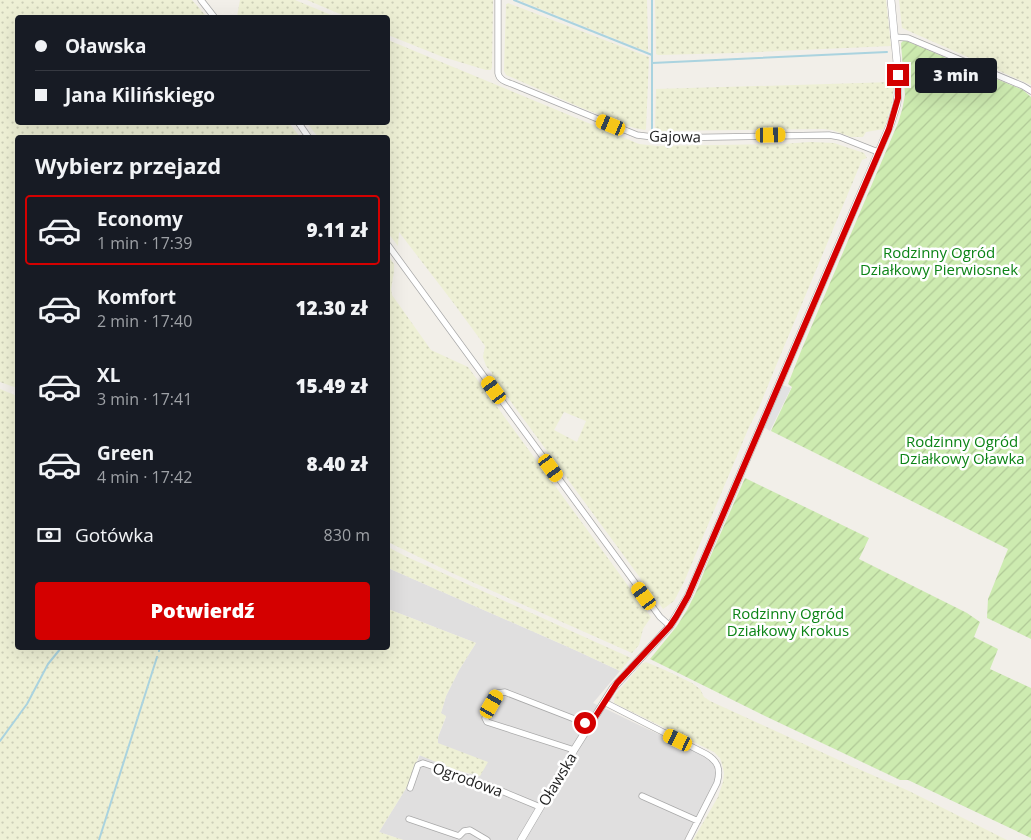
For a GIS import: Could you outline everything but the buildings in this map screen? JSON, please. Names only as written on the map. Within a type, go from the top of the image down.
[{"type":"street","points":[[200,0],[212,15]]},
{"type":"street","name":"Gajowa","points":[[498,0],[498,77],[611,125],[637,135],[661,138],[829,134],[878,152]]},
{"type":"street","name":"Oławska","points":[[521,840],[574,750],[617,683],[670,626],[688,596],[891,123],[898,98],[898,82],[891,0]]},
{"type":"street","points":[[894,38],[908,38],[1031,91]]},
{"type":"street","points":[[390,248],[660,617],[670,626]]},
{"type":"street","points":[[574,750],[487,722],[486,715],[498,693],[506,692],[590,725]]},
{"type":"street","points":[[604,702],[706,754],[715,761],[719,770],[719,776],[688,840]]},
{"type":"street","name":"Ogrodowa","points":[[410,788],[418,765],[423,763],[487,785],[540,807]]},
{"type":"street","points":[[642,796],[698,821]]},
{"type":"street","points":[[409,819],[459,836],[464,831],[470,830],[487,840]]},
{"type":"shaded area","points":[[782,385],[791,388],[770,431],[764,427]]},
{"type":"shaded area","points":[[390,569],[620,671],[593,703],[684,746],[711,760],[714,765],[715,780],[684,840],[403,840],[379,832],[408,785],[420,755],[471,775],[438,744],[438,737],[446,717],[441,713],[446,696],[476,643],[390,610]]},
{"type":"green space","points":[[0,0],[192,0],[205,15],[15,15],[15,125],[291,125],[298,135],[15,135],[15,387],[0,382]]},
{"type":"green space","points":[[240,0],[295,0],[331,15],[237,15]]},
{"type":"green space","points":[[307,0],[493,0],[491,70],[443,57],[390,36],[390,15],[342,15]]},
{"type":"green space","points":[[518,0],[647,0],[648,52]]},
{"type":"green space","points":[[655,0],[886,0],[891,46],[658,55],[656,54]]},
{"type":"green space","points":[[899,0],[1031,0],[1031,85],[902,28]]},
{"type":"green space","points":[[508,3],[649,57],[646,129],[634,128],[582,108],[506,75],[504,71],[506,4]]},
{"type":"green space","points":[[904,40],[1023,90],[1031,97],[1031,639],[987,618],[988,599],[1008,549],[771,431],[792,387],[788,384],[801,351],[898,123],[905,95],[901,43]]},
{"type":"green space","points":[[390,41],[639,144],[657,146],[810,142],[834,143],[864,153],[867,158],[862,160],[758,410],[749,427],[684,582],[674,601],[663,609],[492,376],[483,357],[485,346],[399,232],[398,246],[390,236],[390,135],[316,135],[309,125],[390,125]],"holes":[[[564,412],[586,421],[577,442],[554,430]]]},
{"type":"green space","points":[[894,82],[892,104],[884,129],[866,132],[863,137],[851,137],[832,130],[823,129],[655,131],[656,89]]},
{"type":"green space","points":[[390,259],[394,264],[392,295],[431,350],[468,367],[651,617],[643,629],[639,645],[632,653],[452,573],[390,543]]},
{"type":"green space","points":[[0,389],[15,395],[15,650],[390,650],[390,610],[476,643],[446,696],[441,713],[446,716],[438,737],[438,743],[488,762],[480,776],[456,770],[419,755],[408,785],[379,832],[403,840],[0,840]]},
{"type":"green space","name":"Rodzinny Ogród Działkowy Krokus","points":[[745,478],[869,538],[859,559],[967,613],[980,622],[974,637],[998,649],[990,669],[1031,688],[1031,838],[908,780],[900,780],[650,659],[677,626],[687,610]]},
{"type":"green space","points":[[390,548],[631,658],[620,671],[390,569]]},
{"type":"green space","points":[[646,662],[692,683],[710,701],[909,791],[1007,840],[693,840],[718,797],[723,782],[722,764],[720,758],[714,752],[614,703],[615,695],[642,664]]},
{"type":"waterway","points":[[514,0],[652,55]]},
{"type":"waterway","points":[[652,0],[652,132]]},
{"type":"waterway","points":[[652,63],[887,52]]},
{"type":"waterway","points":[[0,741],[27,704],[48,664],[59,650]]},
{"type":"waterway","points":[[99,840],[157,657]]},
{"type":"route","points":[[585,723],[590,725],[617,683],[670,626],[688,596],[889,129],[898,98],[898,75]]},
{"type":"park label","name":"Rodzinny Ogród Działkowy Pierwiosnek","points":[[939,260]]},
{"type":"park label","name":"Rodzinny Ogród Działkowy Oławka","points":[[962,450]]}]
